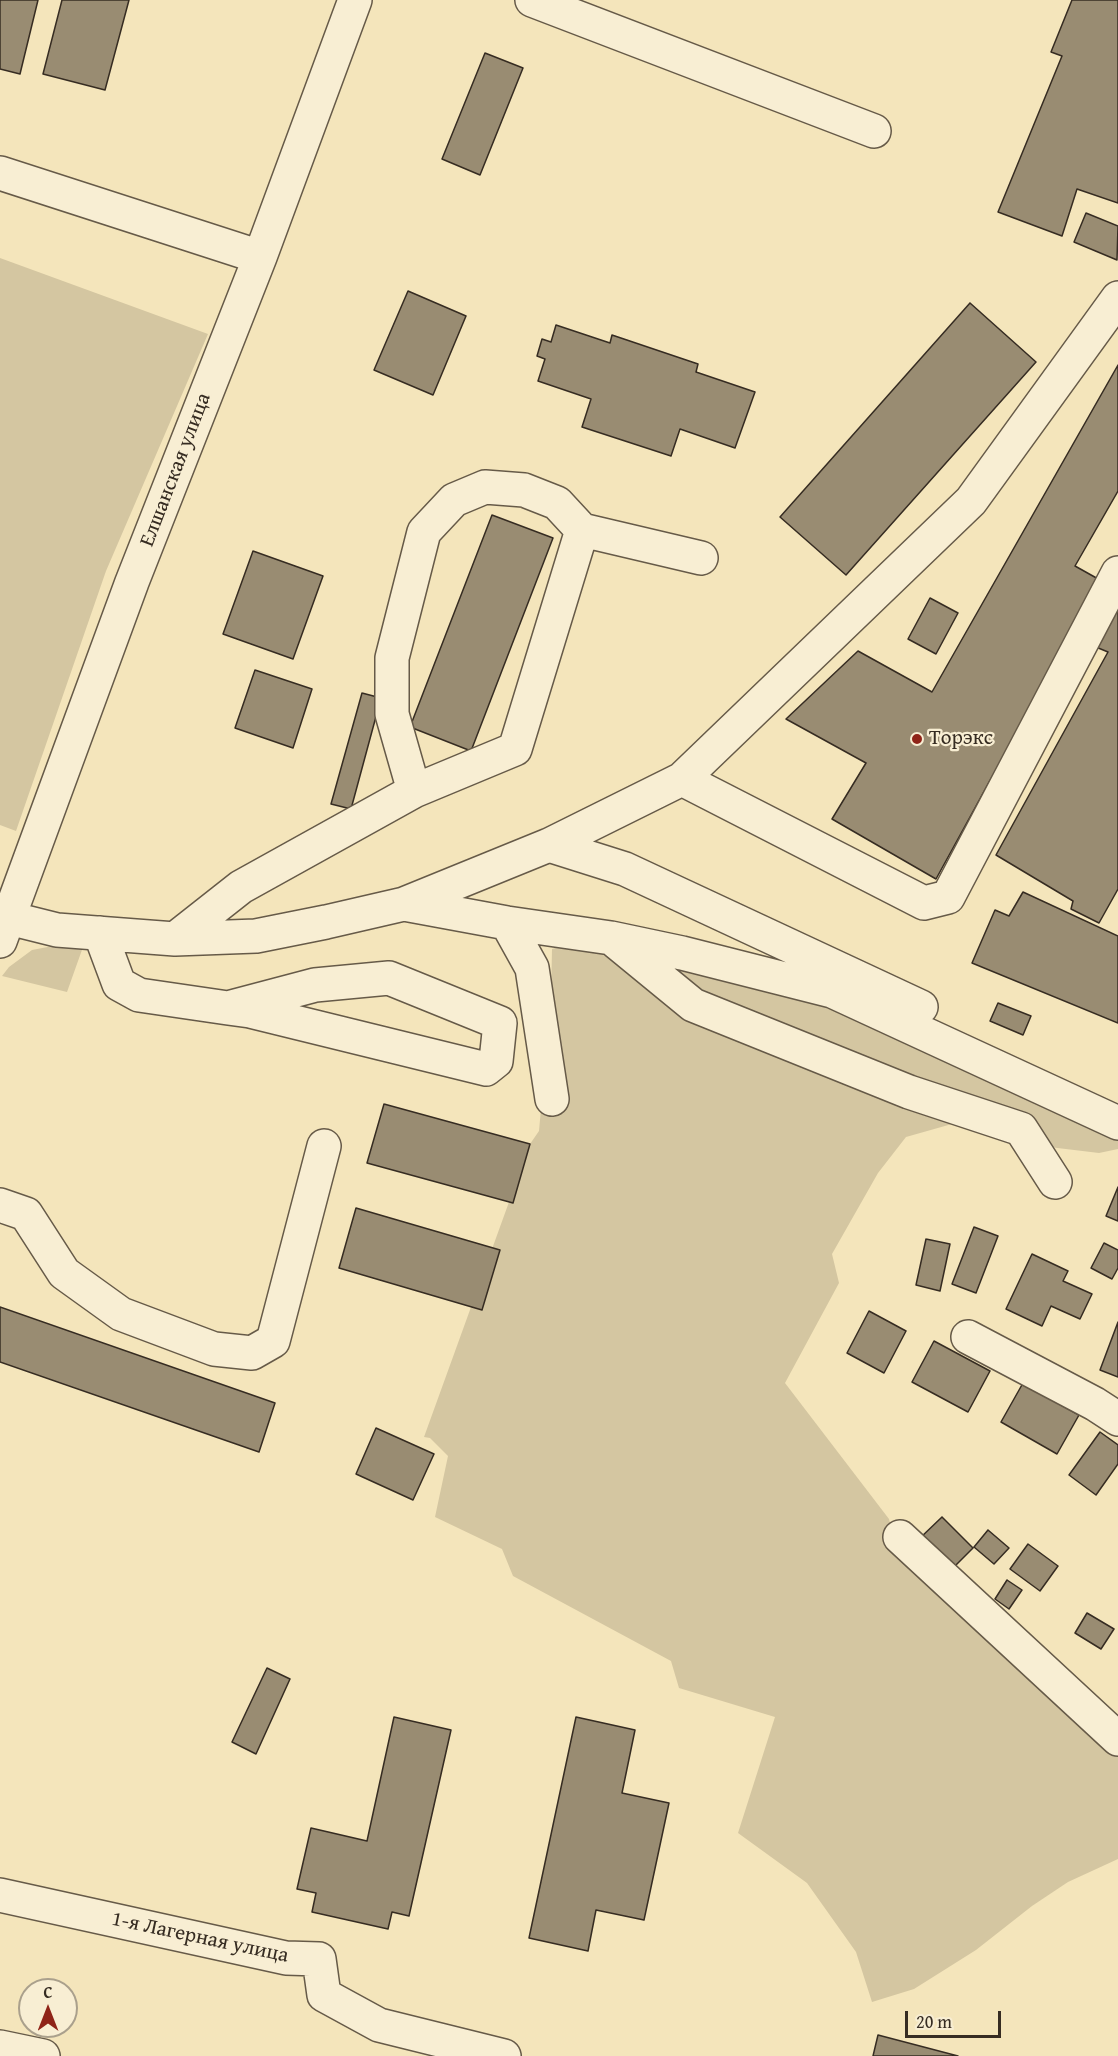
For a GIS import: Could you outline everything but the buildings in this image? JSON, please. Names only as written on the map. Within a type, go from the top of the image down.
[{"type":"street","name":"Елшанская улица","points":[[5,930],[132,582],[260,257],[355,0]]},
{"type":"street","points":[[532,0],[874,131]]},
{"type":"street","points":[[0,173],[260,257]]},
{"type":"street","points":[[5,930],[57,930],[175,939],[256,936],[326,922],[404,904],[549,845],[682,780],[971,501],[1118,296]]},
{"type":"street","points":[[414,791],[392,714],[392,658],[424,532],[454,500],[485,487],[524,490],[557,503],[582,530],[701,558]]},
{"type":"street","points":[[175,939],[241,887],[414,791],[515,749],[582,530]]},
{"type":"street","points":[[682,780],[924,903],[948,897],[1118,573]]},
{"type":"street","points":[[549,845],[624,869],[946,1019]]},
{"type":"street","points":[[404,904],[507,923],[611,938],[682,953],[832,991],[1118,1123]]},
{"type":"street","points":[[507,923],[532,968],[552,1099]]},
{"type":"street","points":[[100,933],[119,984],[139,995],[250,1011],[486,1069],[496,1061],[500,1023],[536,997]]},
{"type":"street","points":[[611,938],[693,1005],[909,1092],[1020,1129],[1055,1182]]},
{"type":"street","points":[[228,1008],[315,985],[389,978],[500,1023]]},
{"type":"street","points":[[0,1205],[26,1214],[64,1273],[121,1314],[214,1349],[252,1353],[273,1341],[324,1146]]},
{"type":"street","points":[[968,1337],[1095,1404],[1118,1419]]},
{"type":"street","points":[[900,1537],[1118,1739]]},
{"type":"street","name":"1-я Лагерная улица","points":[[0,1895],[286,1958],[319,1959],[324,1995],[379,2025],[504,2056]]},
{"type":"street","points":[[0,2046],[43,2056]]},
{"type":"shaded area","points":[[0,258],[208,334],[106,571],[16,831],[0,825]]},
{"type":"shaded area","points":[[572,943],[828,999],[1118,1132],[1118,1149],[1099,1153],[1016,1143],[959,1122],[906,1137],[878,1173],[832,1254],[839,1283],[785,1383],[889,1519],[894,1540],[1118,1750],[1118,1859],[1068,1882],[1032,1906],[976,1950],[914,1989],[872,2002],[856,1952],[807,1883],[738,1833],[775,1717],[679,1688],[671,1661],[513,1576],[502,1549],[435,1517],[448,1456],[430,1438],[424,1437],[530,1144],[539,1131],[551,997],[552,949]]},
{"type":"shaded area","points":[[58,945],[83,947],[67,992],[2,976],[9,967],[32,950]]},
{"type":"place","name":"Торэкс","points":[[917,739]]}]
